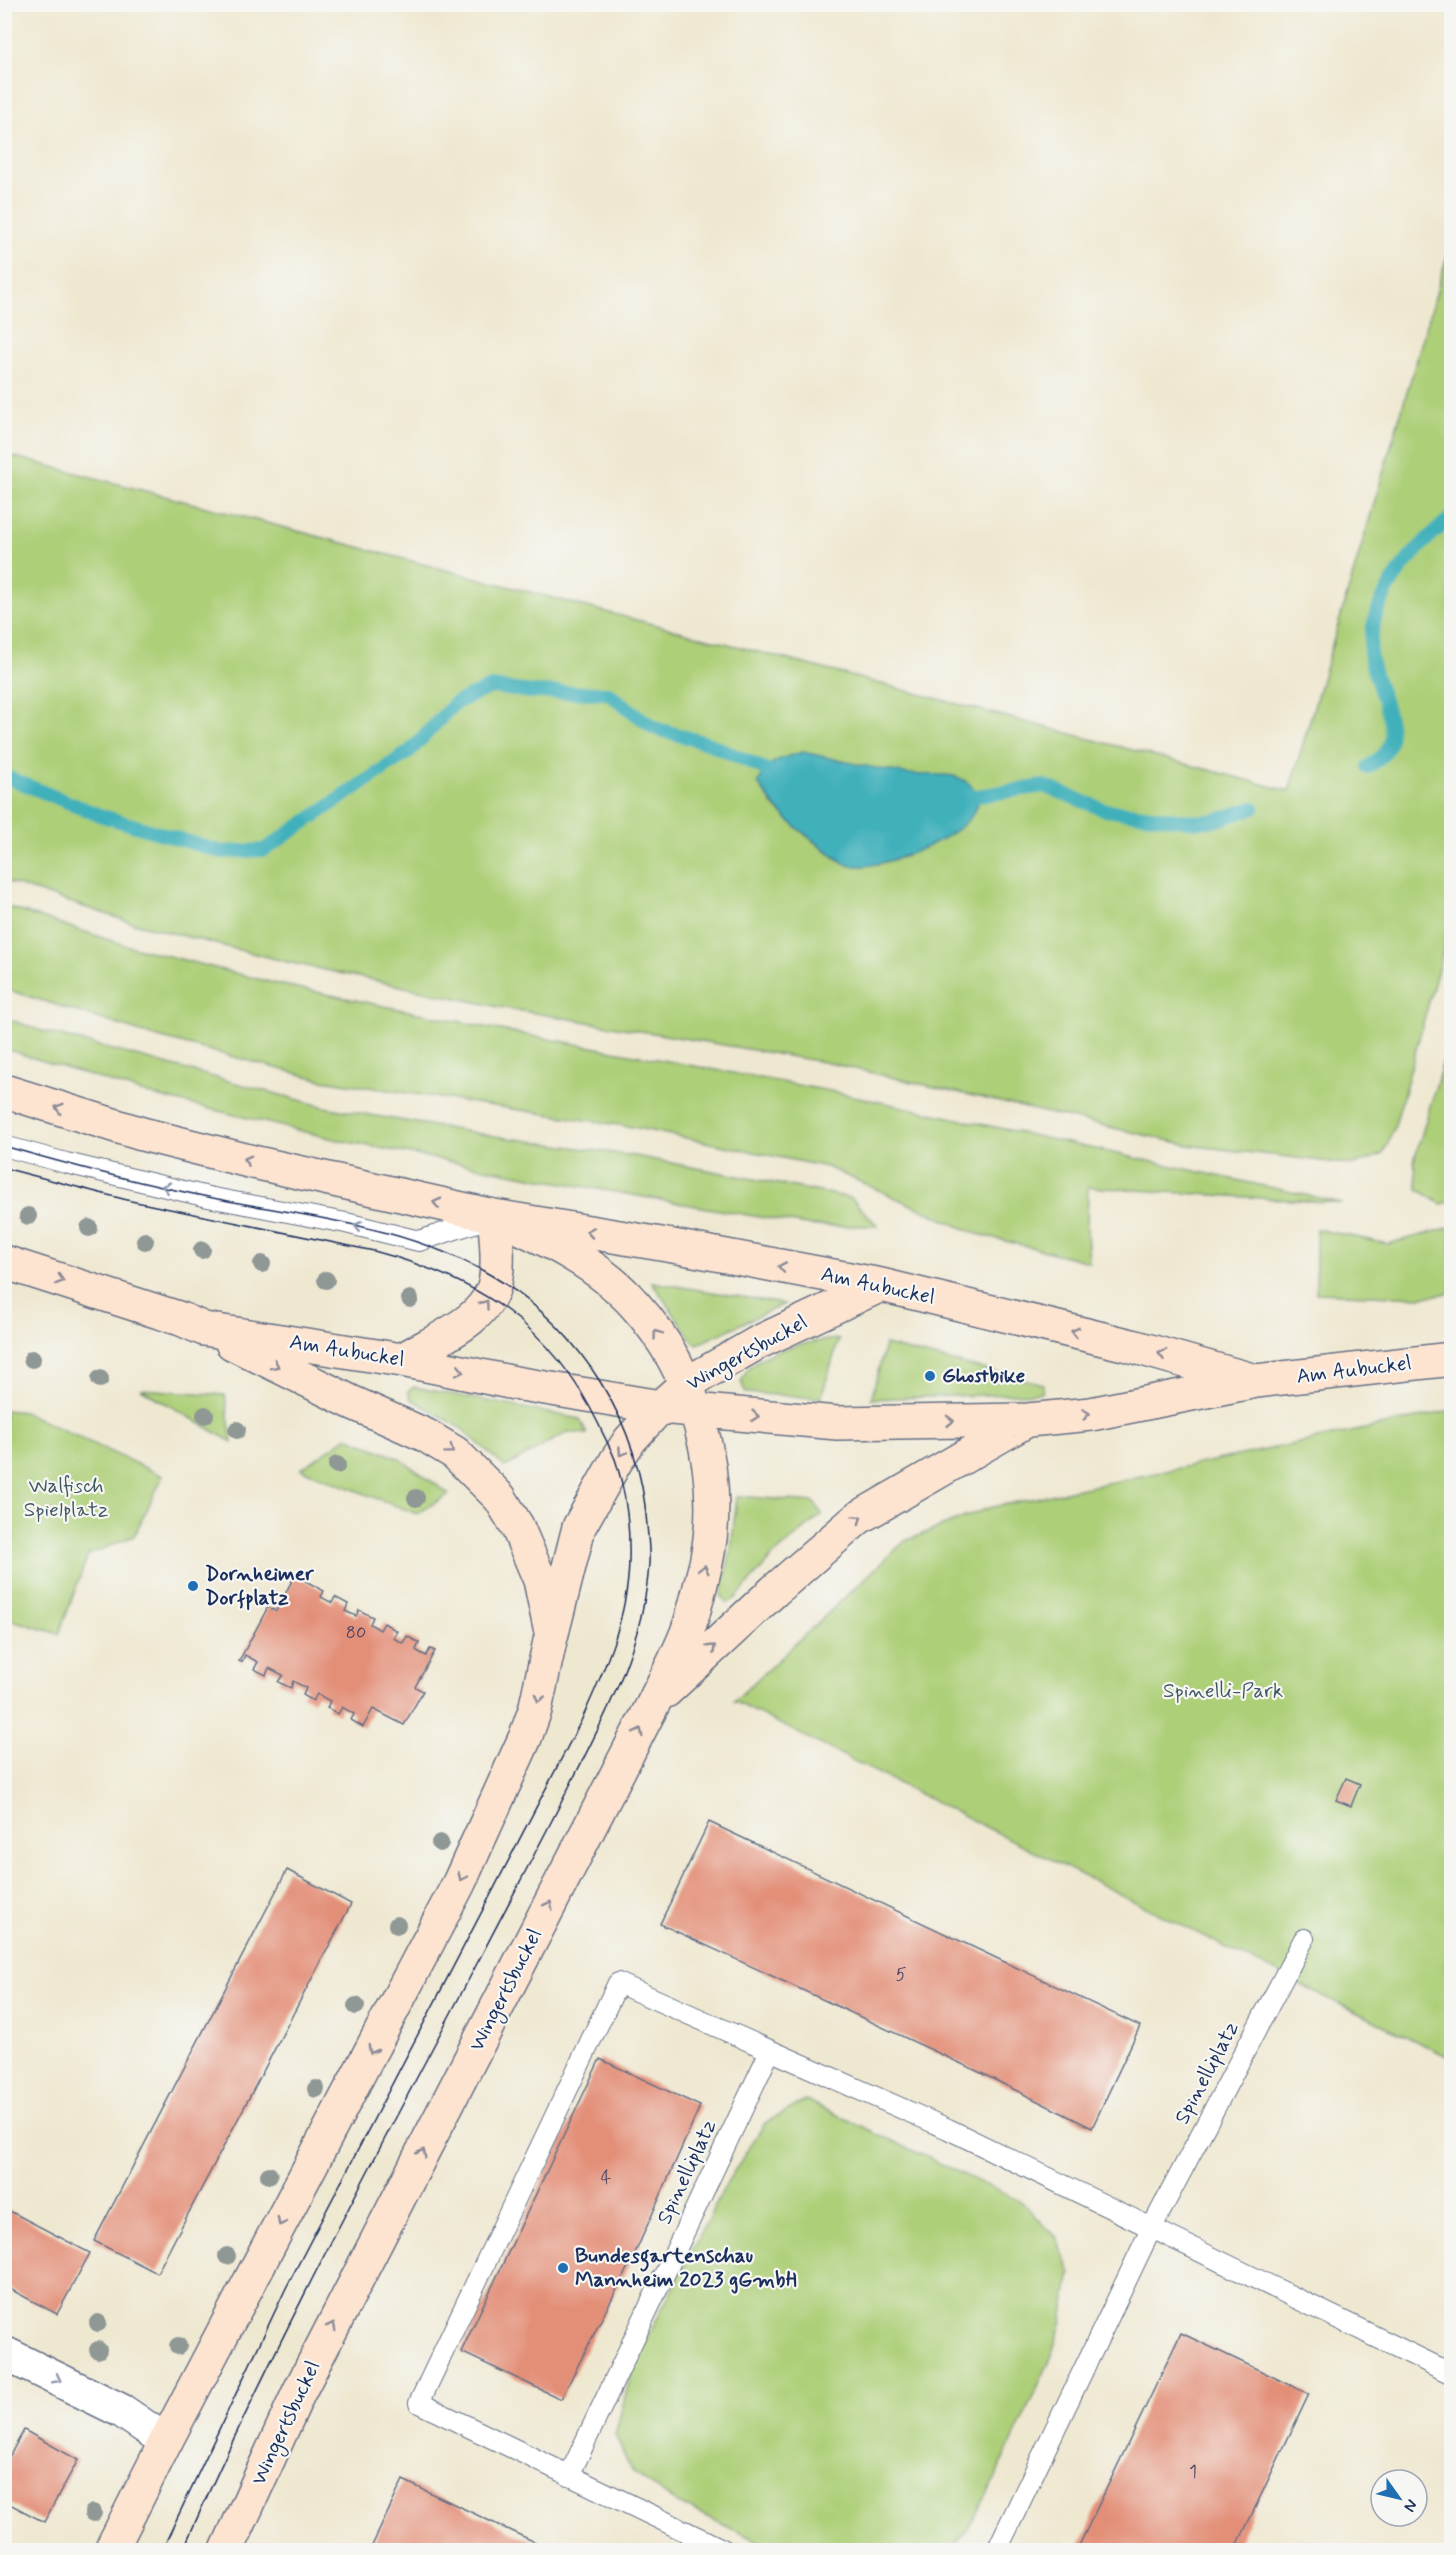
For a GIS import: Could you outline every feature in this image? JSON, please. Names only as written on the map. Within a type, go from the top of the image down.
[{"type":"street","name":"Am Aubuckel","points":[[4,1091],[142,1134],[494,1216],[673,1246],[881,1285],[1132,1346],[1256,1381]]},
{"type":"street","name":"Am Aubuckel","points":[[494,1216],[546,1238],[604,1276],[635,1305],[663,1342],[692,1398],[837,1423],[1028,1420],[1091,1414],[1256,1381],[1452,1359]]},
{"type":"street","points":[[402,1360],[477,1316],[490,1298],[496,1278],[494,1216]]},
{"type":"street","name":"Am Aubuckel","points":[[4,1262],[181,1319],[204,1329],[402,1360],[515,1383],[660,1407]]},
{"type":"street","name":"Wingertsbuckel","points":[[111,2550],[459,1883],[525,1738],[542,1686],[550,1641],[579,1527],[621,1454],[660,1407],[692,1398],[759,1342],[881,1285]]},
{"type":"street","name":"Wingertsbuckel","points":[[204,1329],[351,1402],[409,1426],[454,1453],[500,1498],[524,1540],[540,1580],[550,1629],[550,1641]]},
{"type":"street","name":"Wingertsbuckel","points":[[228,2550],[299,2392],[654,1702],[689,1625],[706,1561],[712,1506],[709,1469],[692,1398]]},
{"type":"street","points":[[654,1702],[774,1591],[858,1518],[1028,1420]]},
{"type":"street","points":[[4,2352],[122,2411],[166,2441]]},
{"type":"lane","points":[[4,1146],[208,1197],[346,1223],[419,1241],[494,1216]]},
{"type":"lane","name":"Spinelliplatz","points":[[997,2550],[1151,2229],[1304,1939]]},
{"type":"lane","points":[[724,2550],[419,2403],[618,1983],[948,2129],[1452,2374]]},
{"type":"lane","name":"Spinelliplatz","points":[[569,2476],[770,2051]]},
{"type":"green space","points":[[1451,243],[1451,922],[1394,1129],[1383,1154],[1354,1165],[1188,1145],[829,1063],[499,1007],[283,961],[133,923],[5,881],[4,454],[1289,791]],"holes":[[[859,765],[913,775],[907,856],[879,864],[858,866],[843,862],[809,838],[770,802]]]},
{"type":"green space","points":[[5,906],[125,945],[278,984],[495,1029],[830,1091],[1342,1203],[1088,1187],[1089,1262],[974,1233],[827,1167],[632,1127],[322,1080],[154,1036],[5,989]]},
{"type":"green space","points":[[5,1018],[39,1030],[329,1108],[487,1135],[635,1156],[851,1198],[878,1226],[812,1226],[546,1180],[338,1140],[148,1094],[5,1049]]},
{"type":"green space","points":[[1451,1034],[1451,1202],[1441,1204],[1418,1189],[1414,1161]]},
{"type":"green space","points":[[1451,1227],[1451,1293],[1422,1297],[1316,1293],[1316,1229],[1388,1244]]},
{"type":"green space","points":[[652,1282],[784,1304],[698,1344],[693,1342]]},
{"type":"green space","points":[[839,1339],[821,1398],[746,1393],[741,1382],[746,1371],[765,1356],[803,1344]]},
{"type":"green space","points":[[885,1345],[1043,1384],[1042,1393],[871,1399]]},
{"type":"green space","points":[[414,1387],[580,1419],[587,1434],[568,1432],[505,1467],[461,1428],[411,1399],[408,1391]]},
{"type":"green space","points":[[141,1389],[225,1395],[232,1442]]},
{"type":"green space","name":"Walfisch Spielplatz","points":[[5,1410],[24,1412],[163,1476],[134,1536],[88,1555],[59,1634],[5,1618]]},
{"type":"green space","name":"Spinelli-Park","points":[[1451,1411],[1451,2058],[734,1701],[905,1541],[988,1508]]},
{"type":"green space","points":[[347,1437],[400,1459],[449,1494],[417,1514],[301,1469]]},
{"type":"green space","points":[[737,1496],[814,1502],[822,1514],[772,1557],[735,1599],[727,1603],[721,1595],[731,1549]]},
{"type":"green space","points":[[806,2100],[1022,2202],[1056,2237],[1071,2273],[1062,2320],[1051,2358],[988,2493],[967,2530],[950,2550],[776,2550],[676,2502],[631,2471],[615,2435],[633,2366],[727,2182],[765,2123]]},
{"type":"water","points":[[803,752],[897,772],[961,779],[968,783],[978,798],[974,813],[959,828],[937,842],[912,853],[886,862],[864,866],[848,865],[790,821],[773,804],[758,783],[771,764]]},
{"type":"building","points":[[295,1575],[324,1591],[321,1597],[332,1603],[335,1597],[348,1604],[345,1611],[356,1616],[359,1610],[373,1617],[370,1624],[380,1630],[384,1623],[397,1631],[393,1638],[403,1643],[407,1636],[419,1643],[416,1650],[426,1656],[430,1649],[435,1651],[415,1687],[423,1691],[404,1725],[373,1709],[363,1727],[351,1720],[354,1714],[342,1707],[338,1714],[327,1708],[330,1701],[317,1694],[313,1701],[303,1695],[306,1688],[293,1681],[291,1688],[278,1682],[283,1675],[269,1668],[266,1675],[254,1669],[258,1662],[245,1655],[242,1662],[239,1661],[268,1607],[276,1611]]},
{"type":"building","points":[[1346,1778],[1360,1784],[1351,1806],[1336,1800]]},
{"type":"building","points":[[709,1822],[1140,2026],[1092,2128],[977,2071],[660,1924]]},
{"type":"building","points":[[287,1870],[351,1904],[157,2273],[94,2241]]},
{"type":"building","points":[[600,2059],[700,2106],[636,2251],[561,2399],[461,2352]]},
{"type":"building","points":[[4,2208],[90,2253],[57,2314],[4,2286]]},
{"type":"building","points":[[1181,2333],[1309,2394],[1235,2550],[1077,2550]]},
{"type":"building","points":[[24,2430],[78,2460],[44,2522],[4,2501],[4,2466]]},
{"type":"building","points":[[403,2480],[513,2532],[553,2550],[370,2550]]},
{"type":"waterway","points":[[1368,767],[1385,752],[1390,742],[1391,730],[1385,703],[1371,662],[1372,630],[1378,611],[1396,576],[1409,559],[1452,517]]},
{"type":"waterway","points":[[4,776],[99,815],[222,852],[264,850],[410,751],[455,703],[491,687],[532,692],[608,693],[654,728],[710,744],[780,776]]},
{"type":"waterway","points":[[959,796],[977,796],[1044,786],[1105,810],[1198,822],[1217,820],[1253,808]]},
{"type":"tram line","points":[[4,1146],[161,1187],[357,1225],[428,1246],[494,1277],[525,1298],[554,1323],[579,1351],[600,1382],[618,1415],[632,1451],[642,1487],[647,1525],[649,1559],[646,1593],[632,1650],[610,1704],[549,1826],[289,2325],[183,2550]]},
{"type":"tram line","points":[[4,1168],[131,1201],[374,1251],[412,1262],[479,1292],[508,1311],[534,1333],[580,1390],[614,1457],[627,1511],[629,1561],[624,1603],[613,1644],[590,1702],[286,2288],[162,2550]]},
{"type":"place","name":"Ghostbike","points":[[930,1376]]},
{"type":"place","name":"Dornheimer Dorfplatz","points":[[193,1586]]},
{"type":"place","name":"Bundesgartenschau Mannheim 2023 gGmbH","points":[[563,2268]]}]
